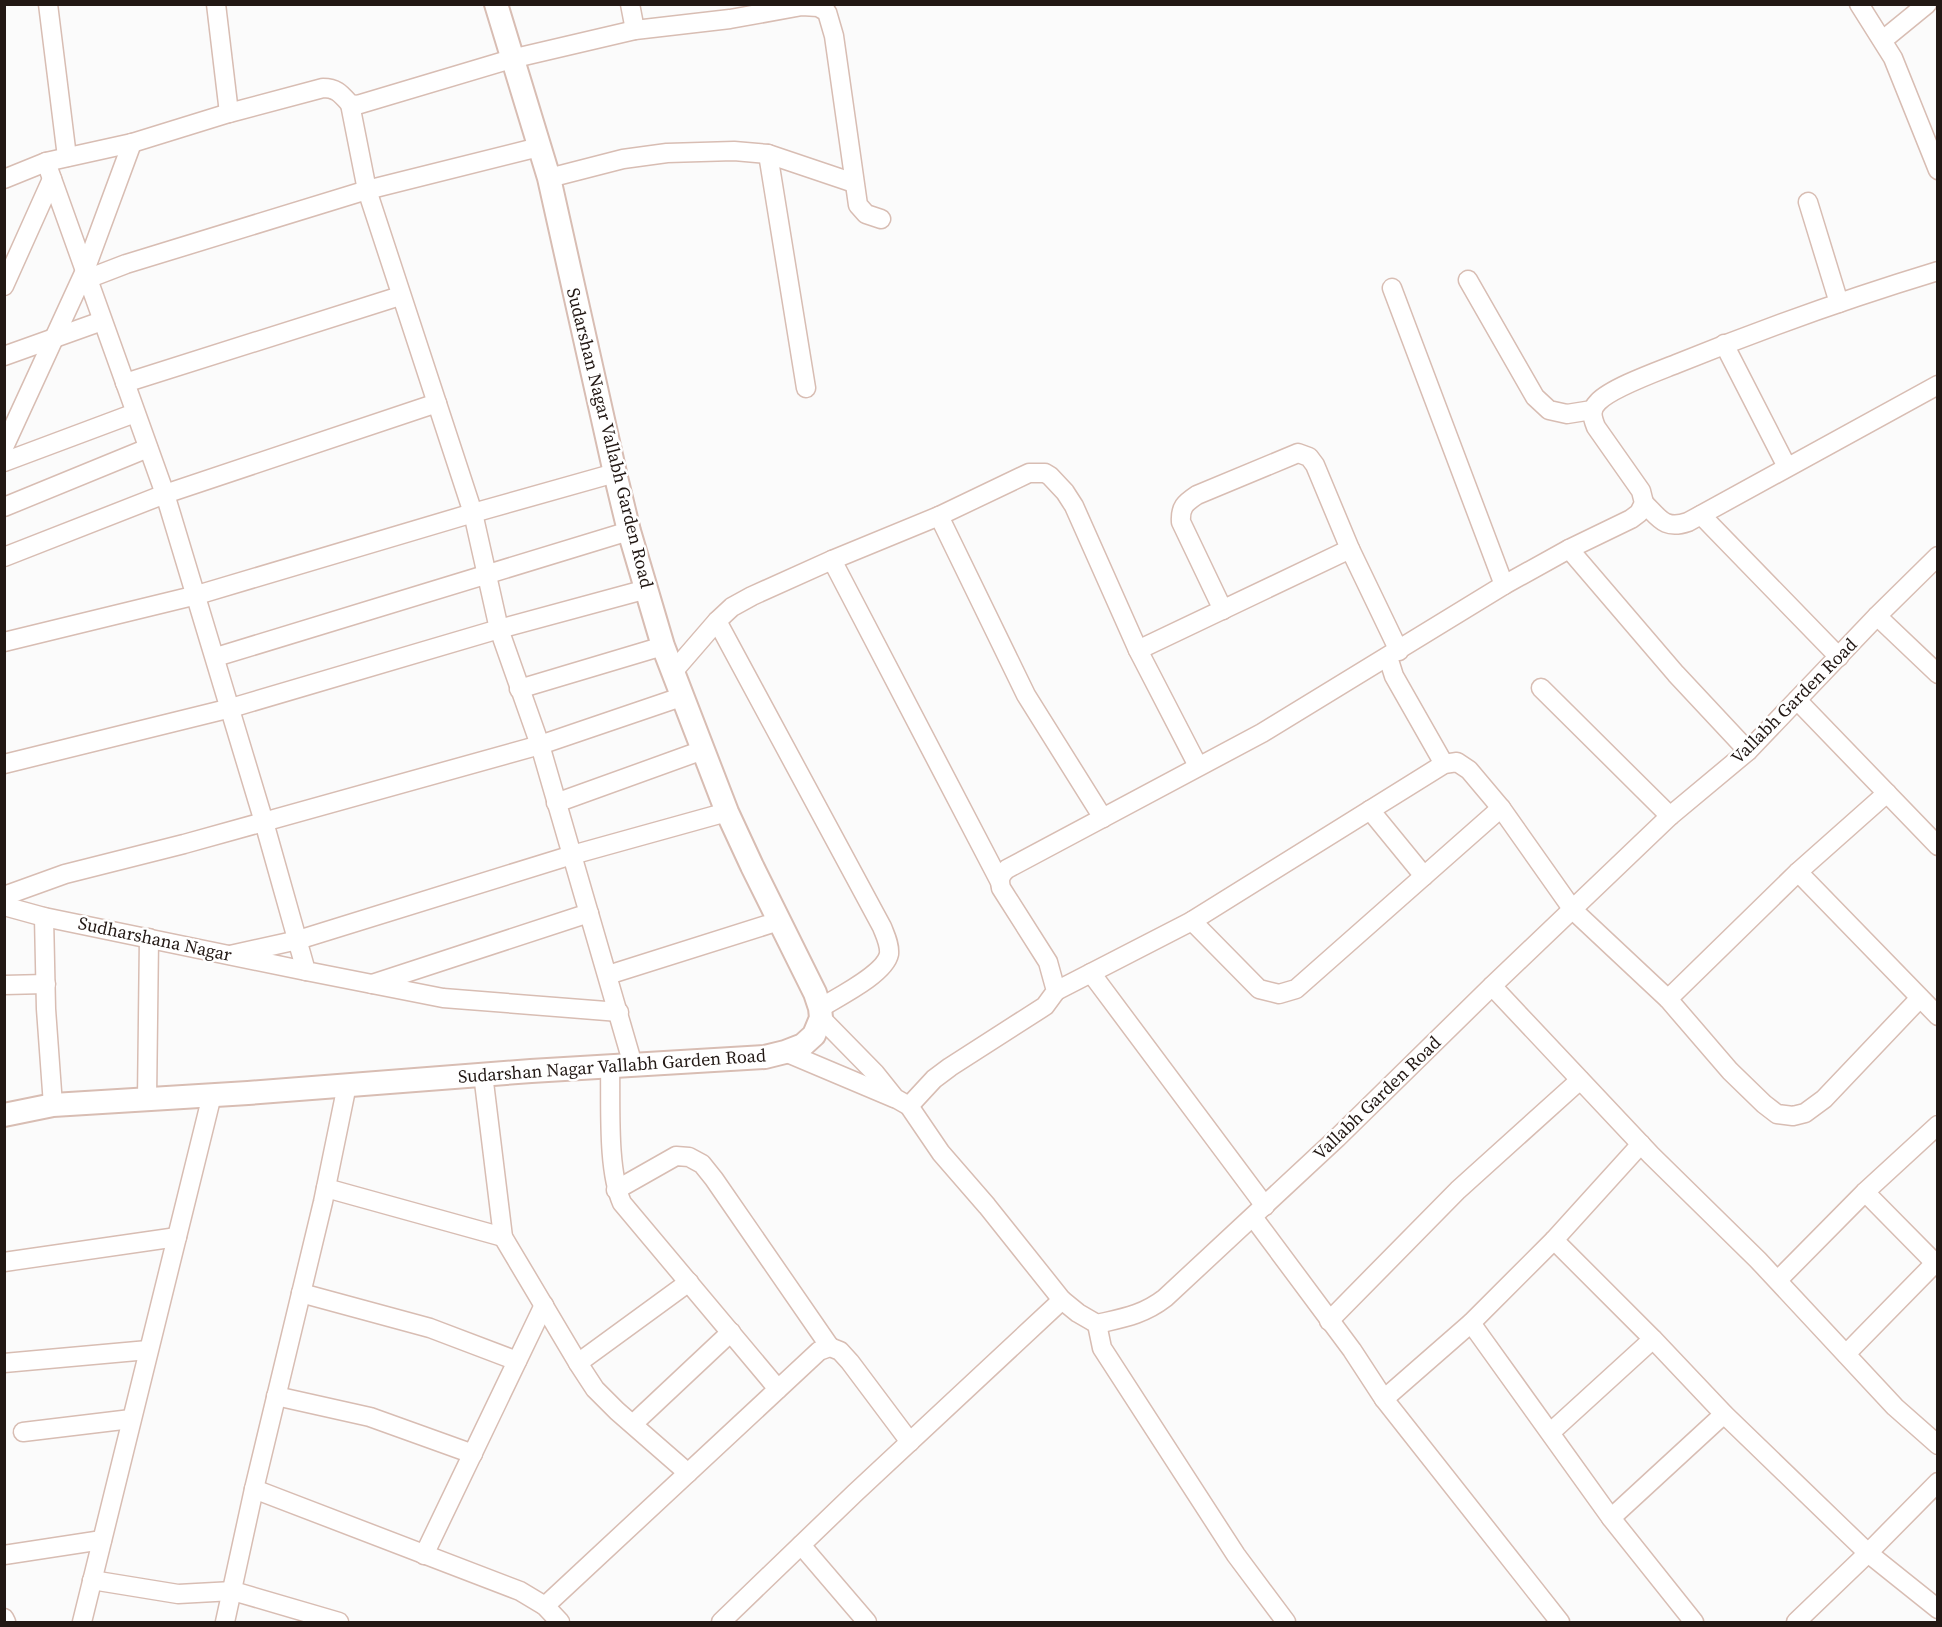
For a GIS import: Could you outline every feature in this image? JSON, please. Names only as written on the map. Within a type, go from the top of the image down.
[{"type":"street","points":[[48,4],[67,157]]},
{"type":"street","points":[[216,4],[229,112]]},
{"type":"street","name":"Sudarshan Nagar Vallabh Garden Road","points":[[4,1115],[53,1105],[483,1074],[765,1057],[785,1053],[803,1045],[814,1035],[821,1013],[815,993],[727,812],[663,646],[629,531],[615,474],[549,178],[496,4]]},
{"type":"street","points":[[630,4],[635,30]]},
{"type":"street","points":[[1859,4],[1893,58],[1938,170]]},
{"type":"street","points":[[1883,40],[1927,4]]},
{"type":"street","points":[[350,104],[363,104],[511,59],[635,30],[741,11],[802,6],[818,7],[827,12],[834,36],[858,205],[861,210],[881,219]]},
{"type":"street","points":[[4,179],[49,170],[67,157],[132,143],[229,112],[323,88],[339,91],[350,104],[367,190],[473,513],[499,629],[540,746],[633,1065]]},
{"type":"street","points":[[4,447],[86,276],[132,143]]},
{"type":"street","points":[[86,276],[367,190],[539,147]]},
{"type":"street","points":[[549,178],[623,159],[667,153],[735,150],[768,154],[854,183]]},
{"type":"street","points":[[768,154],[806,388]]},
{"type":"street","points":[[49,170],[165,494],[216,657],[306,971]]},
{"type":"street","points":[[4,286],[49,170]]},
{"type":"street","points":[[1808,202],[1839,303]]},
{"type":"street","points":[[1468,280],[1535,397],[1549,410],[1567,414],[1592,410],[1602,398],[1639,379],[1724,344],[1938,271]]},
{"type":"street","points":[[1392,288],[1504,585]]},
{"type":"street","points":[[124,383],[400,296]]},
{"type":"street","points":[[4,356],[102,321]]},
{"type":"street","points":[[1724,344],[1787,467]]},
{"type":"street","points":[[1592,410],[1596,427],[1641,491],[1644,503],[1663,523],[1676,526],[1701,515],[1938,385]]},
{"type":"street","points":[[4,557],[165,494],[437,403]]},
{"type":"street","points":[[4,462],[135,413]]},
{"type":"street","points":[[4,507],[148,448]]},
{"type":"street","points":[[1223,610],[1181,522],[1180,512],[1186,502],[1197,495],[1284,457],[1298,453],[1309,456],[1316,465],[1394,654],[1394,676],[1444,764]]},
{"type":"street","points":[[672,673],[717,621],[732,607],[752,596],[939,516],[1029,473],[1045,473],[1065,492],[1074,506],[1138,650],[1198,766]]},
{"type":"street","points":[[4,642],[197,595],[473,513],[615,474]]},
{"type":"street","points":[[999,880],[1001,874],[1007,869],[1262,733],[1504,585],[1569,549],[1631,519],[1640,513],[1644,503]]},
{"type":"street","points":[[1701,515],[1839,657]]},
{"type":"street","points":[[939,516],[1026,696],[1103,818]]},
{"type":"street","points":[[216,657],[629,531]]},
{"type":"street","points":[[1138,650],[1350,549]]},
{"type":"street","points":[[1569,549],[1676,674],[1748,751]]},
{"type":"street","name":"Vallabh Garden Road","points":[[1096,1324],[1139,1314],[1153,1307],[1259,1212],[1670,816],[1748,751],[1877,616],[1938,556]]},
{"type":"street","points":[[832,560],[999,880],[1005,897],[1048,962],[1056,991]]},
{"type":"street","points":[[4,765],[231,708],[499,629],[647,589]]},
{"type":"street","points":[[1877,616],[1938,674]]},
{"type":"street","points":[[717,621],[882,927],[888,943],[889,954],[884,964],[821,1013],[902,1102],[1062,1300],[1096,1324],[1102,1348],[1236,1555],[1286,1623]]},
{"type":"street","points":[[519,689],[663,646]]},
{"type":"street","points":[[1541,688],[1670,816]]},
{"type":"street","points":[[4,896],[65,874],[540,746],[681,697]]},
{"type":"street","points":[[1797,700],[1938,846]]},
{"type":"street","points":[[556,803],[703,750]]},
{"type":"street","points":[[902,1102],[1045,1006],[1056,991],[1192,921],[1444,764],[1458,762],[1468,770],[1501,808],[1573,910],[1668,999],[1730,1071],[1777,1114],[1793,1116],[1805,1113],[1824,1099],[1920,998]]},
{"type":"street","points":[[1668,999],[1798,872],[1887,793]]},
{"type":"street","points":[[1192,921],[1259,989],[1279,994],[1296,989],[1501,808]]},
{"type":"street","points":[[1370,810],[1424,876]]},
{"type":"street","points":[[230,955],[298,940],[572,855],[727,812]]},
{"type":"street","points":[[1798,872],[1938,1016]]},
{"type":"street","name":"Sudharshana Nagar","points":[[4,906],[44,917],[443,998],[619,1012]]},
{"type":"street","points":[[370,984],[589,913]]},
{"type":"street","points":[[44,917],[53,1105]]},
{"type":"street","points":[[608,975],[779,921]]},
{"type":"street","points":[[147,1100],[149,938]]},
{"type":"street","points":[[1090,973],[1259,1212],[1329,1321],[1352,1350],[1384,1398],[1560,1623]]},
{"type":"street","points":[[4,985],[46,984]]},
{"type":"street","points":[[1492,986],[1641,1144],[1778,1280],[1895,1407],[1938,1445]]},
{"type":"street","points":[[785,1053],[902,1102]]},
{"type":"street","points":[[610,1066],[613,1167],[616,1190],[622,1203],[778,1389]]},
{"type":"street","points":[[483,1074],[503,1237],[595,1389],[688,1473]]},
{"type":"street","points":[[1329,1321],[1458,1190],[1580,1080]]},
{"type":"street","points":[[225,1623],[254,1489],[326,1188],[347,1085]]},
{"type":"street","points":[[82,1623],[212,1095]]},
{"type":"street","points":[[1778,1280],[1865,1191],[1938,1125]]},
{"type":"street","points":[[1384,1398],[1472,1323],[1554,1240],[1641,1144]]},
{"type":"street","points":[[616,1190],[676,1156],[688,1157],[702,1164],[830,1347],[840,1351],[850,1362],[910,1442]]},
{"type":"street","points":[[326,1188],[503,1237]]},
{"type":"street","points":[[1846,1354],[1937,1263],[1865,1191]]},
{"type":"street","points":[[4,1262],[177,1237]]},
{"type":"street","points":[[1554,1240],[1724,1414],[1868,1553],[1938,1609]]},
{"type":"street","points":[[578,1363],[689,1282]]},
{"type":"street","points":[[301,1293],[429,1328],[517,1361]]},
{"type":"street","points":[[721,1623],[1062,1300]]},
{"type":"street","points":[[424,1555],[544,1305]]},
{"type":"street","points":[[1472,1323],[1611,1518],[1694,1623]]},
{"type":"street","points":[[633,1424],[731,1332]]},
{"type":"street","points":[[1551,1432],[1653,1339]]},
{"type":"street","points":[[545,1606],[819,1351],[830,1347]]},
{"type":"street","points":[[4,1363],[148,1350]]},
{"type":"street","points":[[276,1396],[370,1417],[472,1454]]},
{"type":"street","points":[[1611,1518],[1724,1414]]},
{"type":"street","points":[[23,1432],[131,1419]]},
{"type":"street","points":[[1796,1623],[1938,1482]]},
{"type":"street","points":[[254,1489],[520,1592],[545,1606],[560,1623]]},
{"type":"street","points":[[4,1555],[102,1539]]},
{"type":"street","points":[[801,1545],[867,1623]]},
{"type":"street","points":[[92,1580],[178,1594],[233,1591],[339,1623]]}]
